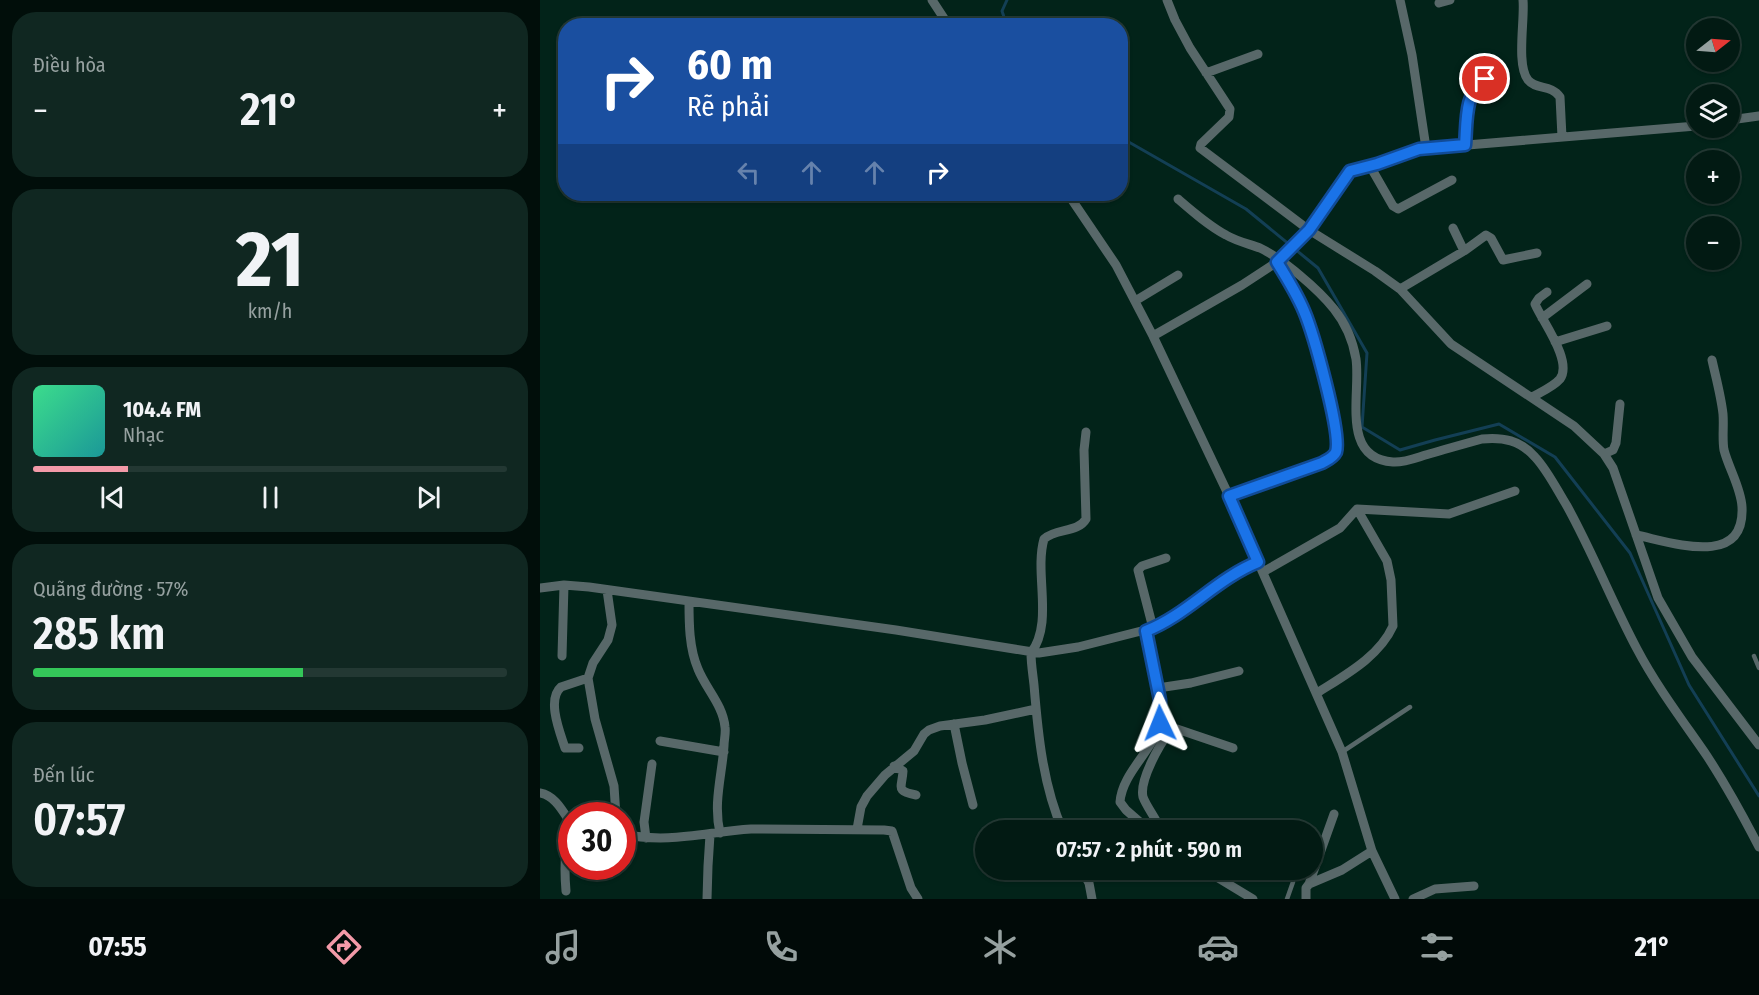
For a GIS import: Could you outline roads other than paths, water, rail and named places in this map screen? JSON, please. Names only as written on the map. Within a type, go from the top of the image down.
[{"type":"street","points":[[932,0],[944,18]]},
{"type":"street","points":[[1167,0],[1181,32],[1206,74],[1229,106],[1231,114],[1200,148],[1306,233],[1376,271],[1400,289],[1451,344],[1574,426],[1604,454],[1613,468],[1658,598],[1668,618],[1692,657],[1759,745]]},
{"type":"street","points":[[1400,0],[1412,55],[1426,148]]},
{"type":"street","points":[[1439,3],[1450,0]]},
{"type":"street","points":[[1523,0],[1522,53],[1526,76],[1533,84],[1552,89],[1558,94],[1561,101],[1562,137]]},
{"type":"street","points":[[1206,74],[1258,54]]},
{"type":"street","points":[[1465,145],[1466,118],[1473,94],[1482,80],[1500,78]]},
{"type":"street","points":[[1740,119],[1759,116]]},
{"type":"street","points":[[1153,336],[1242,285],[1281,259],[1306,233],[1347,174],[1355,169],[1426,148],[1686,127]]},
{"type":"street","points":[[1370,166],[1393,206],[1398,209],[1452,180]]},
{"type":"street","points":[[1178,199],[1224,234],[1281,259],[1324,297],[1342,319],[1348,331],[1356,361],[1356,429],[1359,441],[1377,458],[1394,463],[1482,439],[1494,438],[1506,438],[1515,442],[1535,457],[1548,475],[1594,557],[1651,675],[1719,775],[1759,847]]},
{"type":"street","points":[[1073,201],[1116,265],[1153,336],[1229,496],[1342,752],[1372,851],[1395,899]]},
{"type":"street","points":[[1454,228],[1464,251]]},
{"type":"street","points":[[1400,289],[1464,251],[1486,235],[1491,238],[1503,260],[1537,253]]},
{"type":"street","points":[[1229,496],[1329,459],[1336,453],[1332,415],[1314,336],[1281,259]]},
{"type":"street","points":[[1135,301],[1178,275]]},
{"type":"street","points":[[1542,318],[1587,284]]},
{"type":"street","points":[[1532,397],[1555,384],[1563,373],[1563,362],[1555,342],[1536,306],[1536,302],[1547,292]]},
{"type":"street","points":[[1555,342],[1607,326]]},
{"type":"street","points":[[1636,535],[1700,548],[1722,545],[1736,534],[1742,507],[1724,450],[1723,415],[1712,360]]},
{"type":"street","points":[[1604,454],[1612,452],[1616,443],[1620,404]]},
{"type":"street","points":[[1058,820],[1046,773],[1036,709],[1031,653],[1037,644],[1041,629],[1044,539],[1082,525],[1086,519],[1084,450],[1086,432]]},
{"type":"street","points":[[1357,509],[1449,514],[1515,491]]},
{"type":"street","points":[[1263,572],[1332,533],[1346,523],[1357,509]]},
{"type":"street","points":[[1317,693],[1368,658],[1394,626],[1391,580],[1387,561],[1357,509]]},
{"type":"street","points":[[1138,820],[1122,806],[1120,798],[1126,782],[1158,730],[1162,711],[1150,629],[1138,570],[1139,567],[1166,558]]},
{"type":"street","points":[[540,588],[564,585],[607,590],[896,630],[1031,653],[1047,653],[1150,629],[1177,614],[1230,575],[1258,562]]},
{"type":"street","points":[[562,656],[564,585]]},
{"type":"street","points":[[607,590],[612,625],[608,640],[592,663],[588,678],[595,718],[614,786],[615,802]]},
{"type":"street","points":[[689,601],[689,623],[694,658],[698,670],[719,706],[725,728],[717,821],[708,866],[707,899]]},
{"type":"street","points":[[1158,688],[1191,683],[1239,671]]},
{"type":"street","points":[[579,748],[565,748],[554,712],[555,694],[561,687],[588,678]]},
{"type":"street","points":[[858,830],[861,807],[876,784],[914,751],[929,730],[940,726],[1036,709]]},
{"type":"street","points":[[954,724],[973,805]]},
{"type":"street","points":[[1157,820],[1143,796],[1143,787],[1148,770],[1168,734],[1177,729],[1233,748]]},
{"type":"street","points":[[660,741],[724,752]]},
{"type":"street","points":[[646,838],[644,822],[652,764]]},
{"type":"street","points":[[894,766],[903,771],[900,785],[904,793],[916,795]]},
{"type":"street","points":[[540,793],[544,793],[558,805]]},
{"type":"street","points":[[1306,899],[1306,888],[1310,884],[1334,814]]},
{"type":"street","points":[[636,836],[672,838],[751,829],[892,831],[911,888],[918,899]]},
{"type":"street","points":[[1310,884],[1342,870],[1372,851]]},
{"type":"street","points":[[565,880],[566,891]]},
{"type":"street","points":[[1087,880],[1092,899]]},
{"type":"street","points":[[1222,880],[1253,899]]},
{"type":"street","points":[[1413,899],[1435,889],[1474,886]]},
{"type":"lane","points":[[1754,656],[1759,668]]},
{"type":"lane","points":[[1342,752],[1410,707]]},
{"type":"lane","points":[[1287,899],[1293,882]]},
{"type":"waterway","points":[[1004,18],[1002,11],[1007,0]]},
{"type":"waterway","points":[[1128,142],[1246,209],[1318,268],[1367,353],[1362,427],[1400,450],[1499,424],[1555,457],[1630,553],[1689,685],[1759,796]]}]
